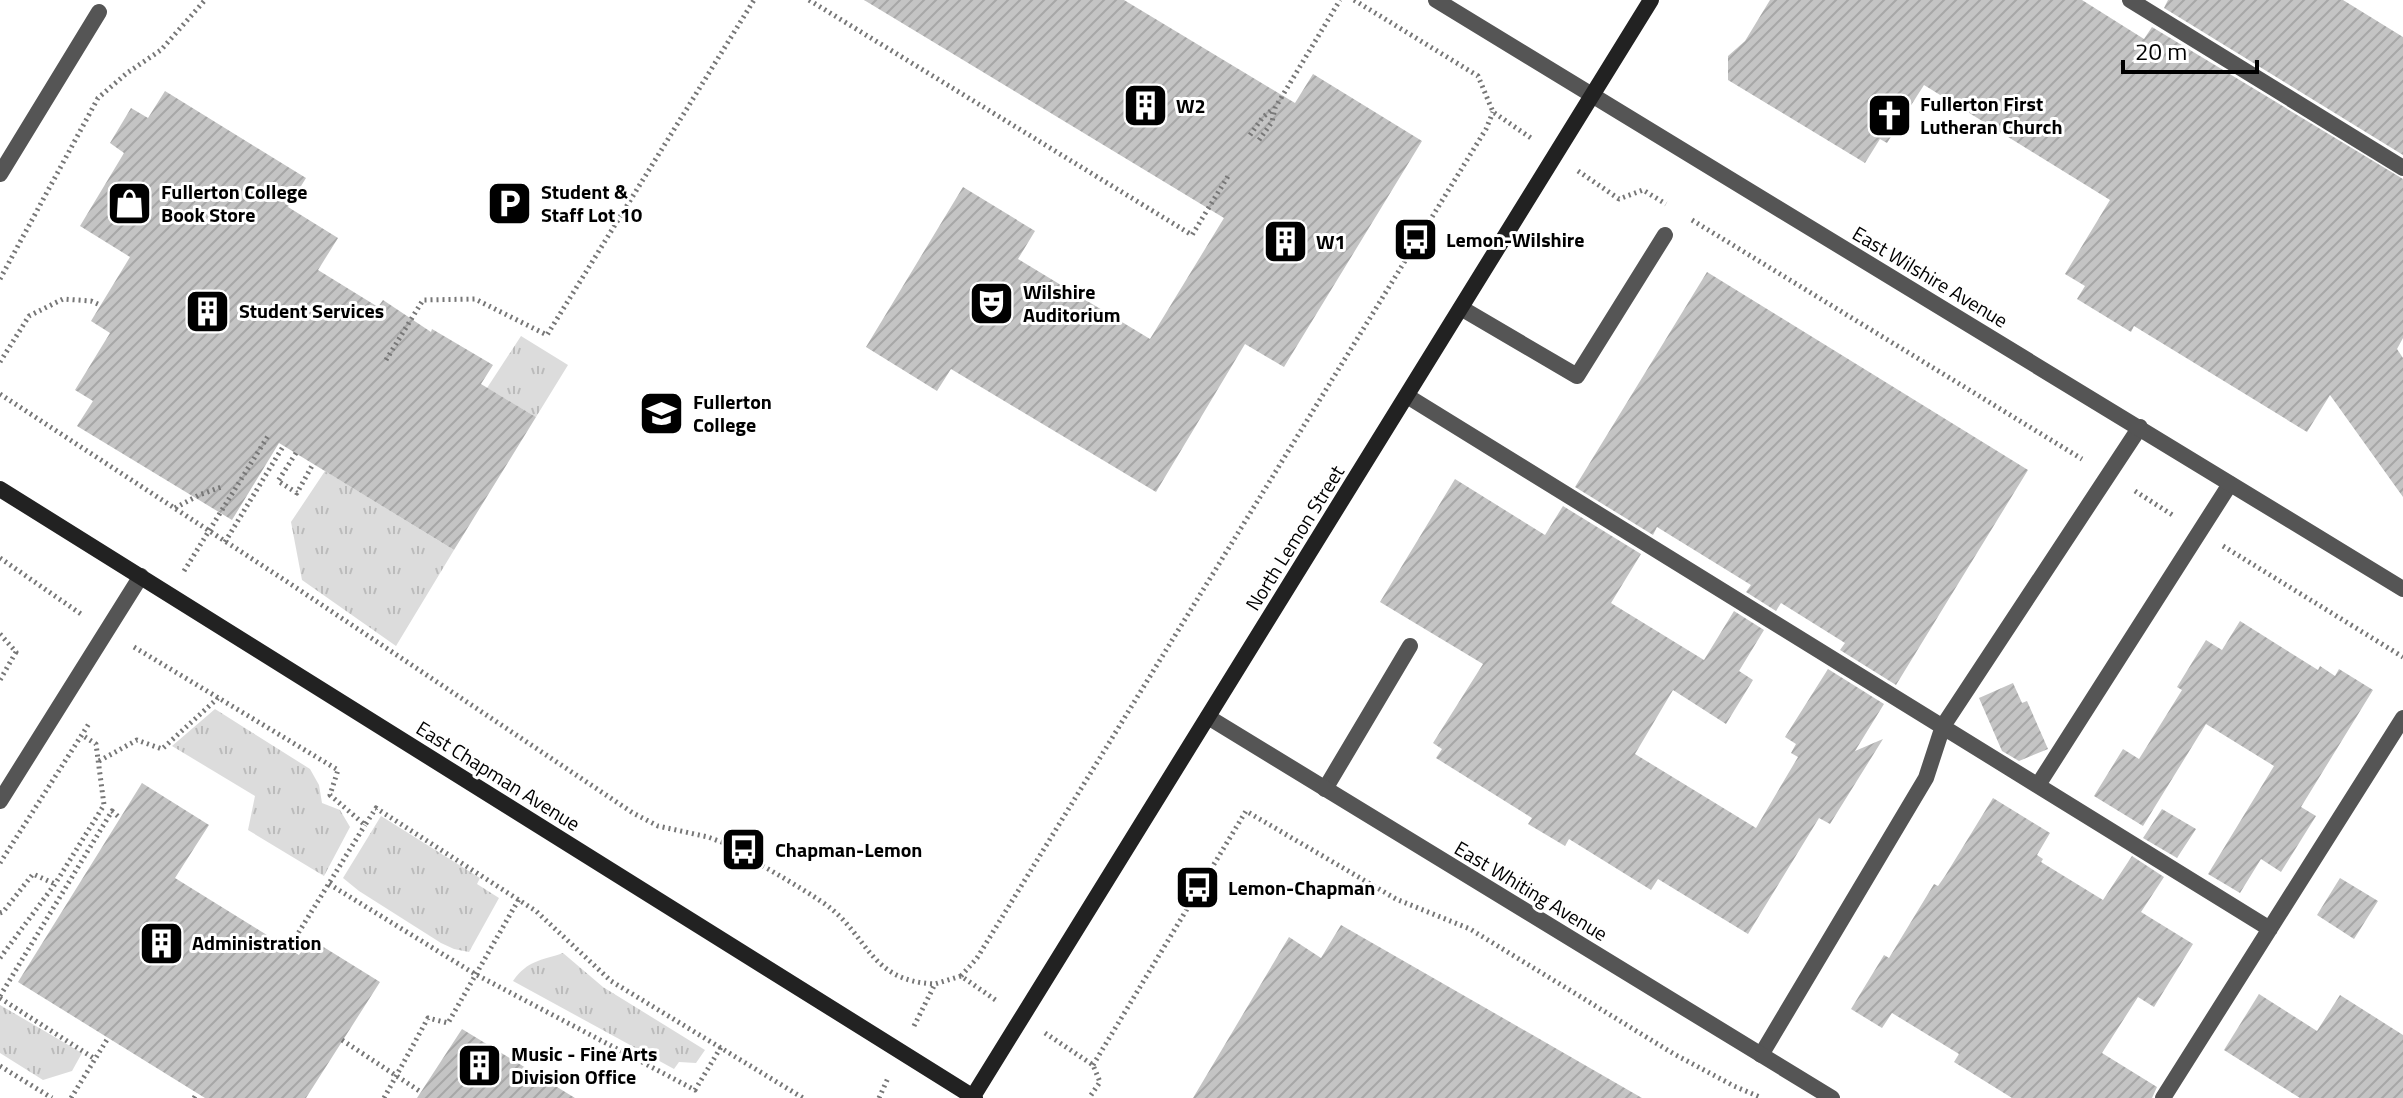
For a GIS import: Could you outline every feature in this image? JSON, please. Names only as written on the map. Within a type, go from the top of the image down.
[{"type":"street","name":"East Wilshire Avenue","points":[[1436,0],[2403,589]]},
{"type":"street","name":"North Lemon Street","points":[[973,1098],[1651,0]]},
{"type":"street","points":[[2130,0],[2403,168]]},
{"type":"street","points":[[0,174],[99,12]]},
{"type":"street","points":[[1461,308],[1577,376],[1665,235]]},
{"type":"street","points":[[1407,396],[2270,929]]},
{"type":"street","points":[[1761,1055],[1926,778],[1943,726],[2140,427]]},
{"type":"street","points":[[2038,785],[2230,484]]},
{"type":"street","name":"East Chapman Avenue","points":[[0,489],[973,1098]]},
{"type":"street","points":[[0,801],[141,576]]},
{"type":"street","points":[[1325,789],[1410,646]]},
{"type":"street","name":"East Whiting Avenue","points":[[1208,717],[1832,1098]]},
{"type":"street","points":[[2163,1098],[2403,718]]},
{"type":"path","points":[[0,279],[98,98],[161,50],[205,0]]},
{"type":"path","points":[[386,360],[423,300],[475,299],[547,335],[754,0]]},
{"type":"path","points":[[809,0],[1192,235],[1230,173]]},
{"type":"path","points":[[1259,140],[1340,0]]},
{"type":"path","points":[[1354,0],[1478,76],[1493,112],[1619,199],[1643,190],[1670,206]]},
{"type":"path","points":[[1250,135],[1263,117],[1275,108]]},
{"type":"path","points":[[961,976],[994,931],[1486,129],[1493,112]]},
{"type":"path","points":[[1684,215],[2403,657]]},
{"type":"path","points":[[0,362],[29,316],[63,299],[91,301],[100,305]]},
{"type":"path","points":[[0,394],[633,813],[658,826],[724,843],[826,905],[850,928],[879,964],[918,983],[935,984]]},
{"type":"path","points":[[225,542],[284,445]]},
{"type":"path","points":[[296,453],[278,481],[297,493],[313,464]]},
{"type":"path","points":[[175,508],[224,486]]},
{"type":"path","points":[[0,558],[105,630],[338,770],[330,795],[365,825]]},
{"type":"path","points":[[0,634],[16,652],[0,680]]},
{"type":"path","points":[[99,761],[137,740],[162,749],[218,698]]},
{"type":"path","points":[[0,958],[55,884],[104,805],[96,744],[51,718]]},
{"type":"path","points":[[0,863],[45,795]]},
{"type":"path","points":[[289,948],[376,808],[536,911],[611,981],[803,1098]]},
{"type":"path","points":[[95,1059],[0,997],[112,811],[120,818]]},
{"type":"path","points":[[1093,1065],[1246,811],[1396,899],[1470,929],[1674,1054],[1762,1098]]},
{"type":"path","points":[[0,913],[33,874],[55,884]]},
{"type":"path","points":[[329,884],[475,974],[695,1090],[721,1047]]},
{"type":"path","points":[[384,1098],[428,1018],[448,1023],[519,899]]},
{"type":"path","points":[[71,1098],[108,1038]]},
{"type":"path","points":[[342,1040],[421,1092]]},
{"type":"path","points":[[0,1066],[52,1098]]},
{"type":"green space","points":[[521,336],[568,365],[536,417],[487,388]]},
{"type":"green space","points":[[325,471],[454,550],[396,646],[302,580],[291,522]]},
{"type":"green space","points":[[215,709],[310,769],[319,785],[322,803],[340,810],[350,827],[324,876],[248,830],[255,796],[172,746]]},
{"type":"green space","points":[[381,816],[480,878],[477,884],[499,898],[469,952],[441,943],[343,878]]},
{"type":"green space","points":[[563,953],[603,987],[705,1050],[696,1063],[679,1062],[674,1069],[513,981],[529,965]]},
{"type":"green space","points":[[0,1005],[82,1053],[72,1071],[43,1080],[0,1053]]},
{"type":"building","points":[[864,0],[1124,0],[1295,103],[1313,74],[1422,141],[1284,367],[1245,344],[1156,492],[951,369],[937,391],[866,347],[963,187],[1035,231],[1018,259],[1150,339],[1224,218]]},
{"type":"building","points":[[1770,0],[2082,0],[2144,39],[2152,27],[2403,179],[2403,338],[2397,349],[2403,358],[2403,497],[2330,395],[2307,432],[2134,326],[2131,332],[2077,299],[2085,286],[2065,274],[2110,200],[1924,85],[1887,143],[1880,139],[1865,163],[1728,80],[1728,56],[1745,41]]},
{"type":"building","points":[[2168,0],[2343,0],[2403,37],[2403,155],[2164,8]]},
{"type":"building","name":"Student Services","points":[[165,91],[306,178],[288,207],[338,238],[318,270],[378,307],[383,300],[431,332],[432,329],[493,365],[481,384],[536,417],[454,550],[279,443],[232,520],[77,426],[93,401],[75,390],[110,333],[91,321],[130,257],[80,226],[124,153],[110,143],[131,108],[148,118]]},
{"type":"building","points":[[1707,272],[2028,470],[1896,685],[1840,650],[1845,643],[1781,603],[1776,611],[1746,592],[1751,585],[1657,527],[1653,535],[1575,487]]},
{"type":"building","points":[[1455,479],[1545,535],[1563,506],[1641,554],[1611,603],[1704,660],[1734,611],[1764,630],[1739,671],[1753,680],[1726,724],[1673,690],[1635,754],[1756,828],[1798,757],[1791,753],[1796,744],[1785,737],[1828,669],[1884,704],[1855,751],[1883,739],[1830,824],[1819,818],[1748,934],[1658,879],[1651,890],[1569,839],[1565,846],[1528,824],[1532,818],[1436,758],[1442,749],[1433,743],[1483,664],[1380,602]]},
{"type":"building","points":[[2240,621],[2318,670],[2320,666],[2335,676],[2339,669],[2373,690],[2301,807],[2316,816],[2281,872],[2261,859],[2240,893],[2208,874],[2274,766],[2206,724],[2143,826],[2094,796],[2123,749],[2139,759],[2182,690],[2177,687],[2206,640],[2222,650]]},
{"type":"building","points":[[2013,683],[2022,703],[2027,701],[2048,749],[2019,761],[2002,751],[1979,698]]},
{"type":"building","name":"Administration","points":[[142,783],[209,825],[175,878],[299,955],[309,938],[380,982],[306,1098],[205,1098],[18,982]]},
{"type":"building","points":[[1993,798],[2050,833],[2037,855],[2043,859],[2041,862],[2103,900],[2132,856],[2164,877],[2141,912],[2193,944],[2154,1007],[2138,997],[2102,1053],[2157,1087],[2152,1098],[2012,1098],[1954,1062],[1959,1054],[1892,1013],[1882,1028],[1851,1009],[1884,955],[1889,958],[1934,884],[1938,886],[1945,876]]},
{"type":"building","points":[[2162,809],[2196,829],[2177,858],[2143,838]]},
{"type":"building","points":[[2340,878],[2378,901],[2354,939],[2317,915]]},
{"type":"building","points":[[1341,925],[1642,1098],[1193,1098],[1289,937],[1321,958]]},
{"type":"building","points":[[2259,994],[2317,1031],[2340,995],[2403,1035],[2403,1098],[2300,1098],[2224,1050]]},
{"type":"building","name":"Music - Fine Arts Division Office","points":[[462,1029],[575,1098],[417,1098]]},
{"type":"place","name":"W2","points":[[1145,106]]},
{"type":"place","name":"Fullerton First Lutheran Church","points":[[1889,116]]},
{"type":"place","name":"Fullerton College Book Store","points":[[130,203]]},
{"type":"place","name":"Student & Staff Lot 10","points":[[510,203]]},
{"type":"place","name":"Lemon-Wilshire","points":[[1415,240]]},
{"type":"place","name":"W1","points":[[1285,242]]},
{"type":"place","name":"Wilshire Auditorium","points":[[992,303]]},
{"type":"place","name":"Student Services","points":[[208,311]]},
{"type":"place","name":"Fullerton College","points":[[662,414]]},
{"type":"place","name":"Chapman-Lemon","points":[[744,850]]},
{"type":"place","name":"Lemon-Chapman","points":[[1197,888]]},
{"type":"place","name":"Administration","points":[[161,943]]},
{"type":"place","name":"Music - Fine Arts Division Office","points":[[480,1066]]}]
